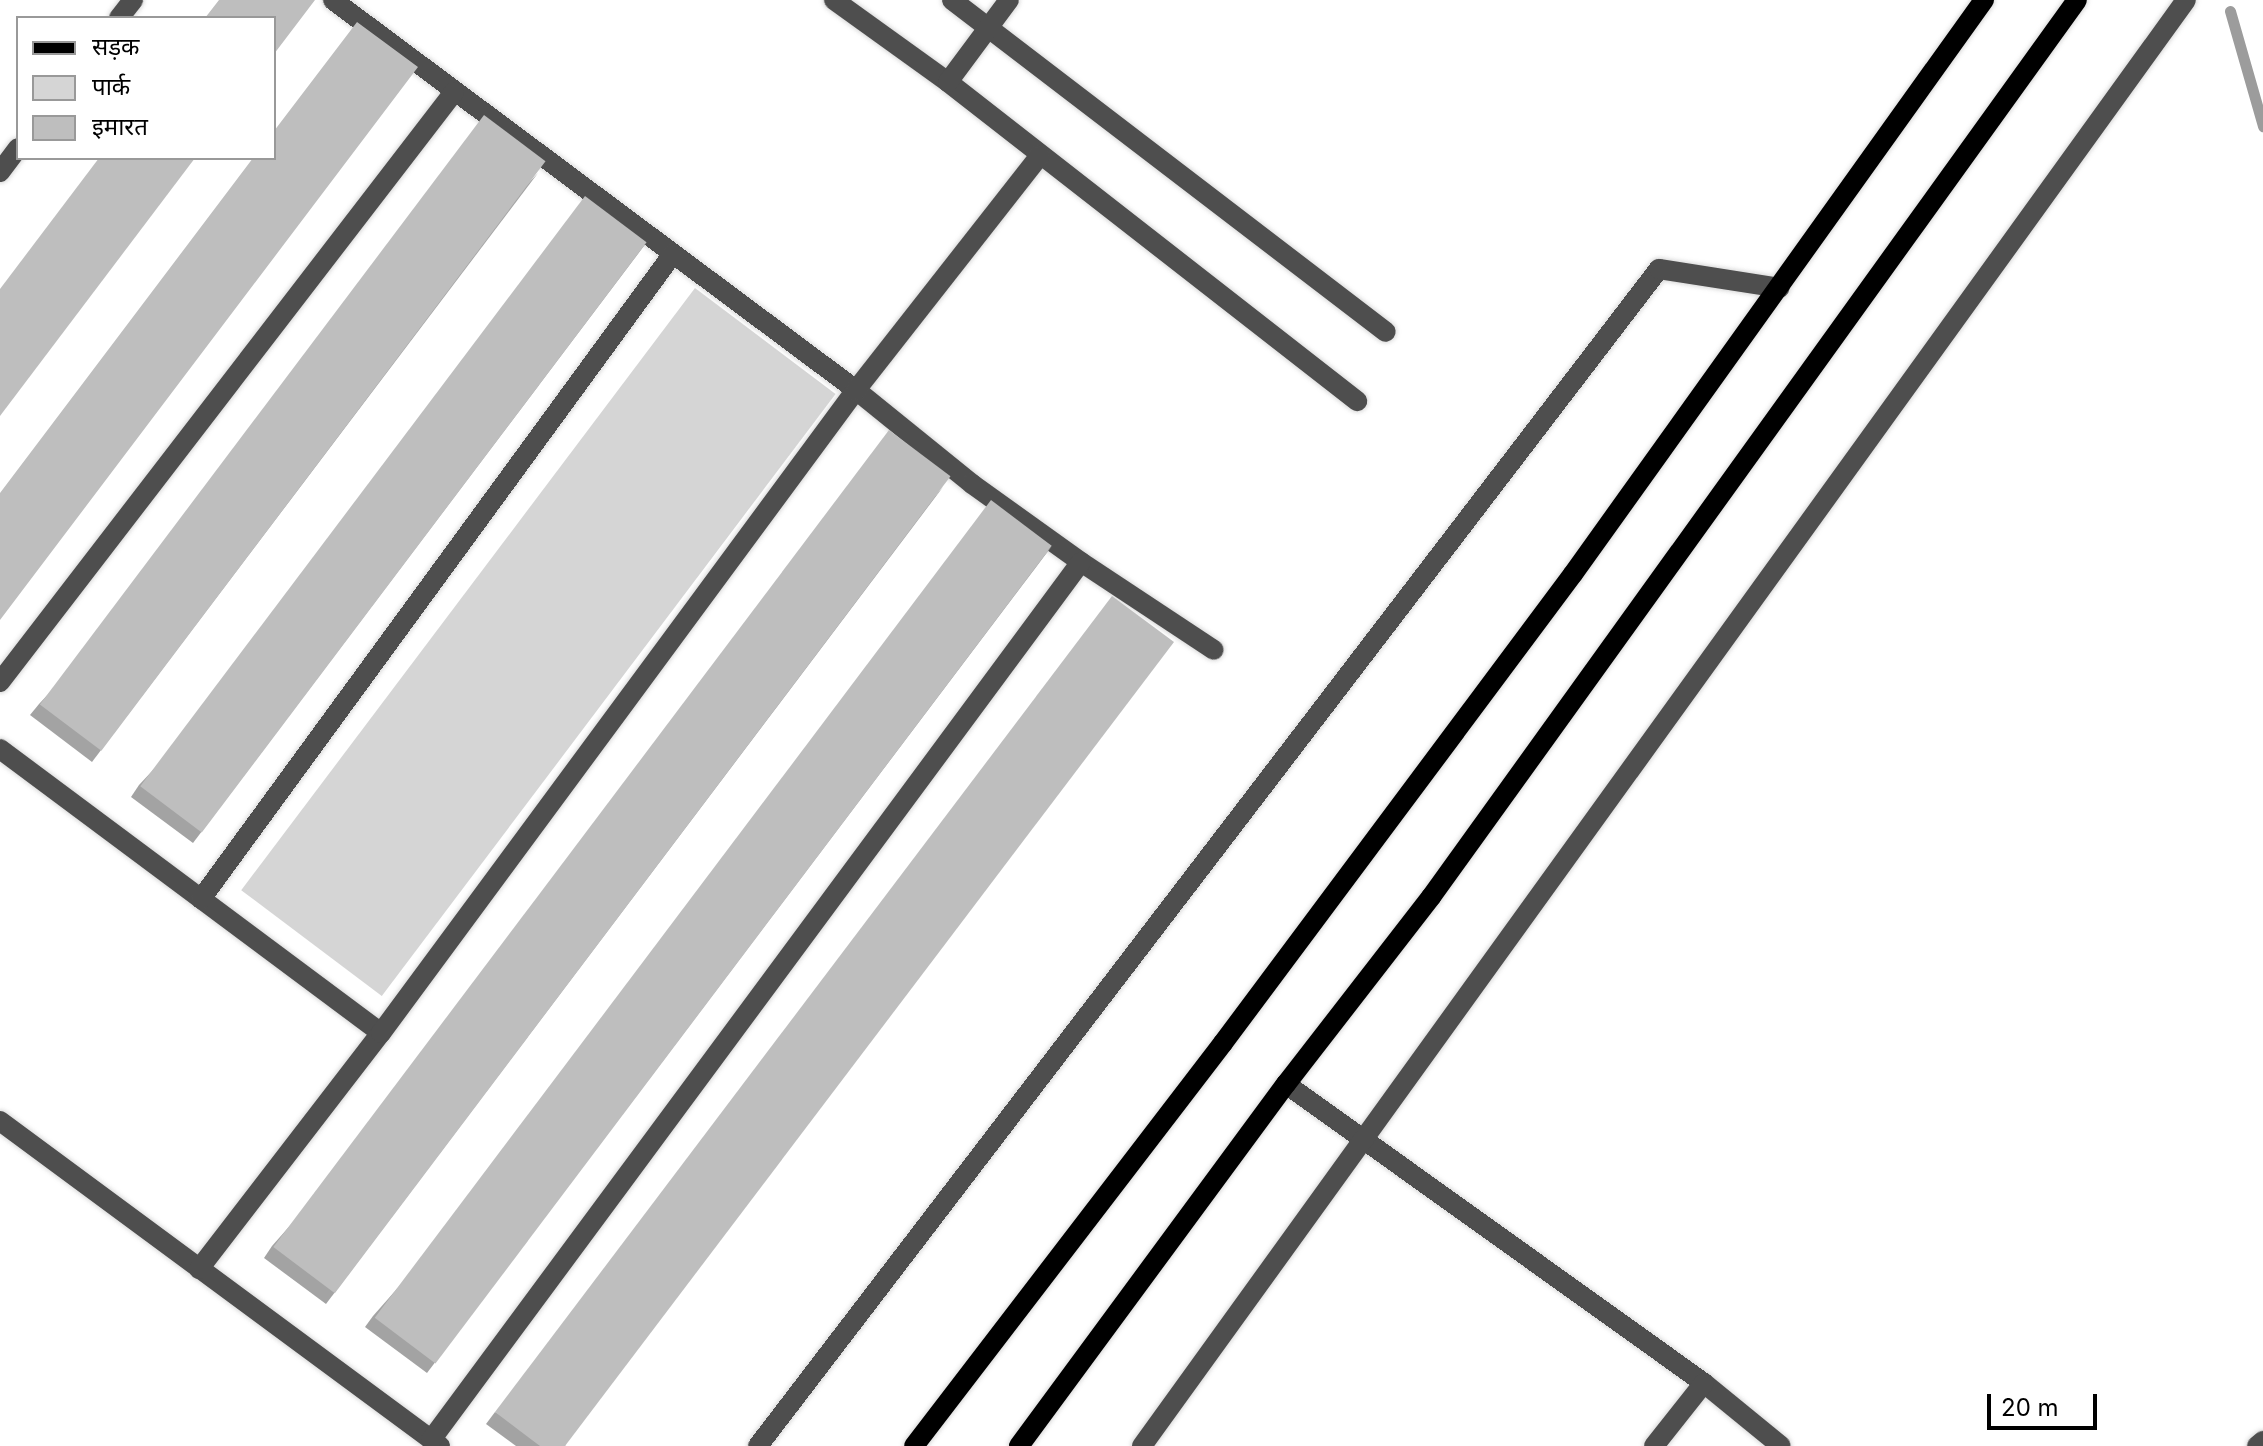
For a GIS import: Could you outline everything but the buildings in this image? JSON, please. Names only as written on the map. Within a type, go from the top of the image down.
[{"type":"main road","points":[[914,1446],[1223,1043],[1573,574],[1984,0]]},
{"type":"main road","points":[[1019,1446],[1286,1084],[1440,884],[2077,0]]},
{"type":"street","points":[[121,16],[133,0]]},
{"type":"street","points":[[333,0],[856,390],[972,484],[1081,562],[1214,650]]},
{"type":"street","points":[[834,0],[948,82],[1357,401]]},
{"type":"street","points":[[952,0],[1386,332]]},
{"type":"street","points":[[948,82],[1009,0]]},
{"type":"street","points":[[1142,1446],[2186,0]]},
{"type":"street","points":[[0,682],[454,92]]},
{"type":"street","points":[[0,172],[16,151]]},
{"type":"street","points":[[199,1269],[381,1033],[856,390],[1040,155]]},
{"type":"street","points":[[201,899],[672,255]]},
{"type":"street","points":[[758,1446],[1659,269],[1780,288]]},
{"type":"street","points":[[0,1121],[435,1443],[1081,562]]},
{"type":"street","points":[[0,749],[381,1033]]},
{"type":"street","points":[[1286,1084],[1704,1383],[1781,1446]]},
{"type":"street","points":[[1654,1446],[1704,1383]]},
{"type":"street","points":[[2257,1446],[2263,1441]]},
{"type":"green space","points":[[695,288],[836,394],[382,996],[241,890]]},
{"type":"waterway","points":[[2230,11],[2263,126]]}]
